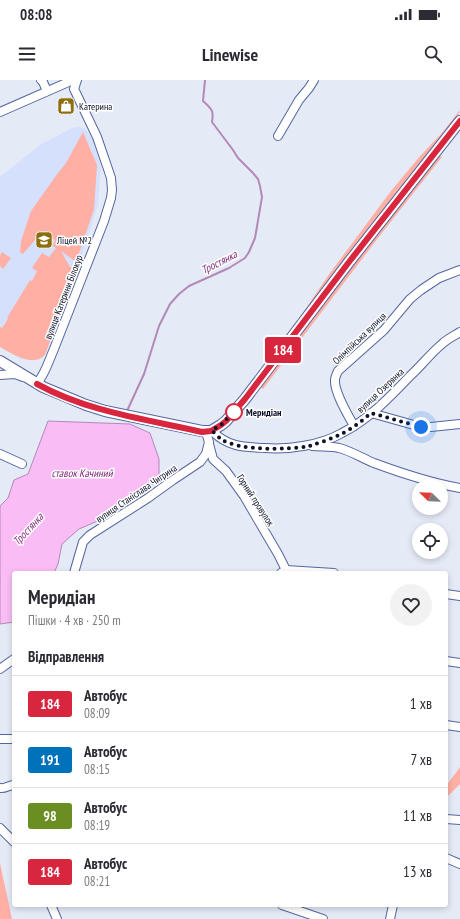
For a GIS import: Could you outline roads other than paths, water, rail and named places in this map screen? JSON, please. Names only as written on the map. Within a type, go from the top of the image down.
[{"type":"main road","points":[[0,361],[37,384],[86,405],[209,435],[226,421],[245,399],[349,262],[460,121]]},
{"type":"street","points":[[41,80],[47,91]]},
{"type":"street","points":[[0,112],[73,80]]},
{"type":"street","name":"вулиця Катерини Білокур","points":[[37,384],[54,349],[104,221],[111,198],[111,184],[108,169],[97,137],[74,89],[77,80]]},
{"type":"street","points":[[278,136],[299,100],[314,80]]},
{"type":"street","name":"Олімпійська вулиця","points":[[354,426],[335,388],[335,380],[338,371],[384,330],[410,299],[439,278],[460,270]]},
{"type":"street","name":"вулиця Озерянка","points":[[209,435],[244,447],[269,449],[309,446],[342,434],[371,413],[442,343],[460,332]]},
{"type":"street","points":[[0,375],[15,374],[27,378]]},
{"type":"street","points":[[371,413],[421,427],[460,424]]},
{"type":"street","name":"Горний провулок","points":[[209,435],[213,459],[226,471],[244,496],[278,554],[284,571]]},
{"type":"street","name":"вулиця Станіслава Чигрина","points":[[75,571],[83,542],[90,535],[148,498],[200,462],[206,454],[209,435]]},
{"type":"street","points":[[309,446],[347,450],[367,460],[391,469],[445,486],[460,488]]},
{"type":"street","points":[[0,454],[22,464]]},
{"type":"street","points":[[448,594],[460,596]]},
{"type":"street","points":[[0,669],[12,660]]},
{"type":"street","points":[[448,661],[460,663]]},
{"type":"street","points":[[448,725],[460,727]]},
{"type":"street","points":[[0,740],[12,739]]},
{"type":"street","points":[[0,788],[3,789],[12,785]]},
{"type":"street","points":[[448,820],[460,820]]},
{"type":"street","points":[[2,830],[12,835]]},
{"type":"street","points":[[2,830],[12,840]]},
{"type":"street","points":[[448,859],[460,864]]},
{"type":"street","points":[[52,907],[57,919]]},
{"type":"street","points":[[288,907],[323,919]]},
{"type":"street","points":[[390,919],[393,907]]},
{"type":"water","name":"ставок Качиний","points":[[48,421],[130,424],[150,433],[159,459],[159,480],[107,517],[79,529],[62,544],[58,564],[55,571],[12,571],[12,622],[0,624],[0,506],[8,498],[14,480],[28,474]]},
{"type":"waterway","name":"Тростянка","points":[[127,411],[144,374],[159,326],[170,304],[189,286],[229,268],[245,258],[255,238],[262,197],[258,179],[238,158],[212,122],[212,110],[203,101],[205,80]]},
{"type":"place","name":"Катерина","points":[[66,106]]},
{"type":"place","name":"Ліцей №2","points":[[44,240]]},
{"type":"place","name":"Меридіан","points":[[234,412]]}]
